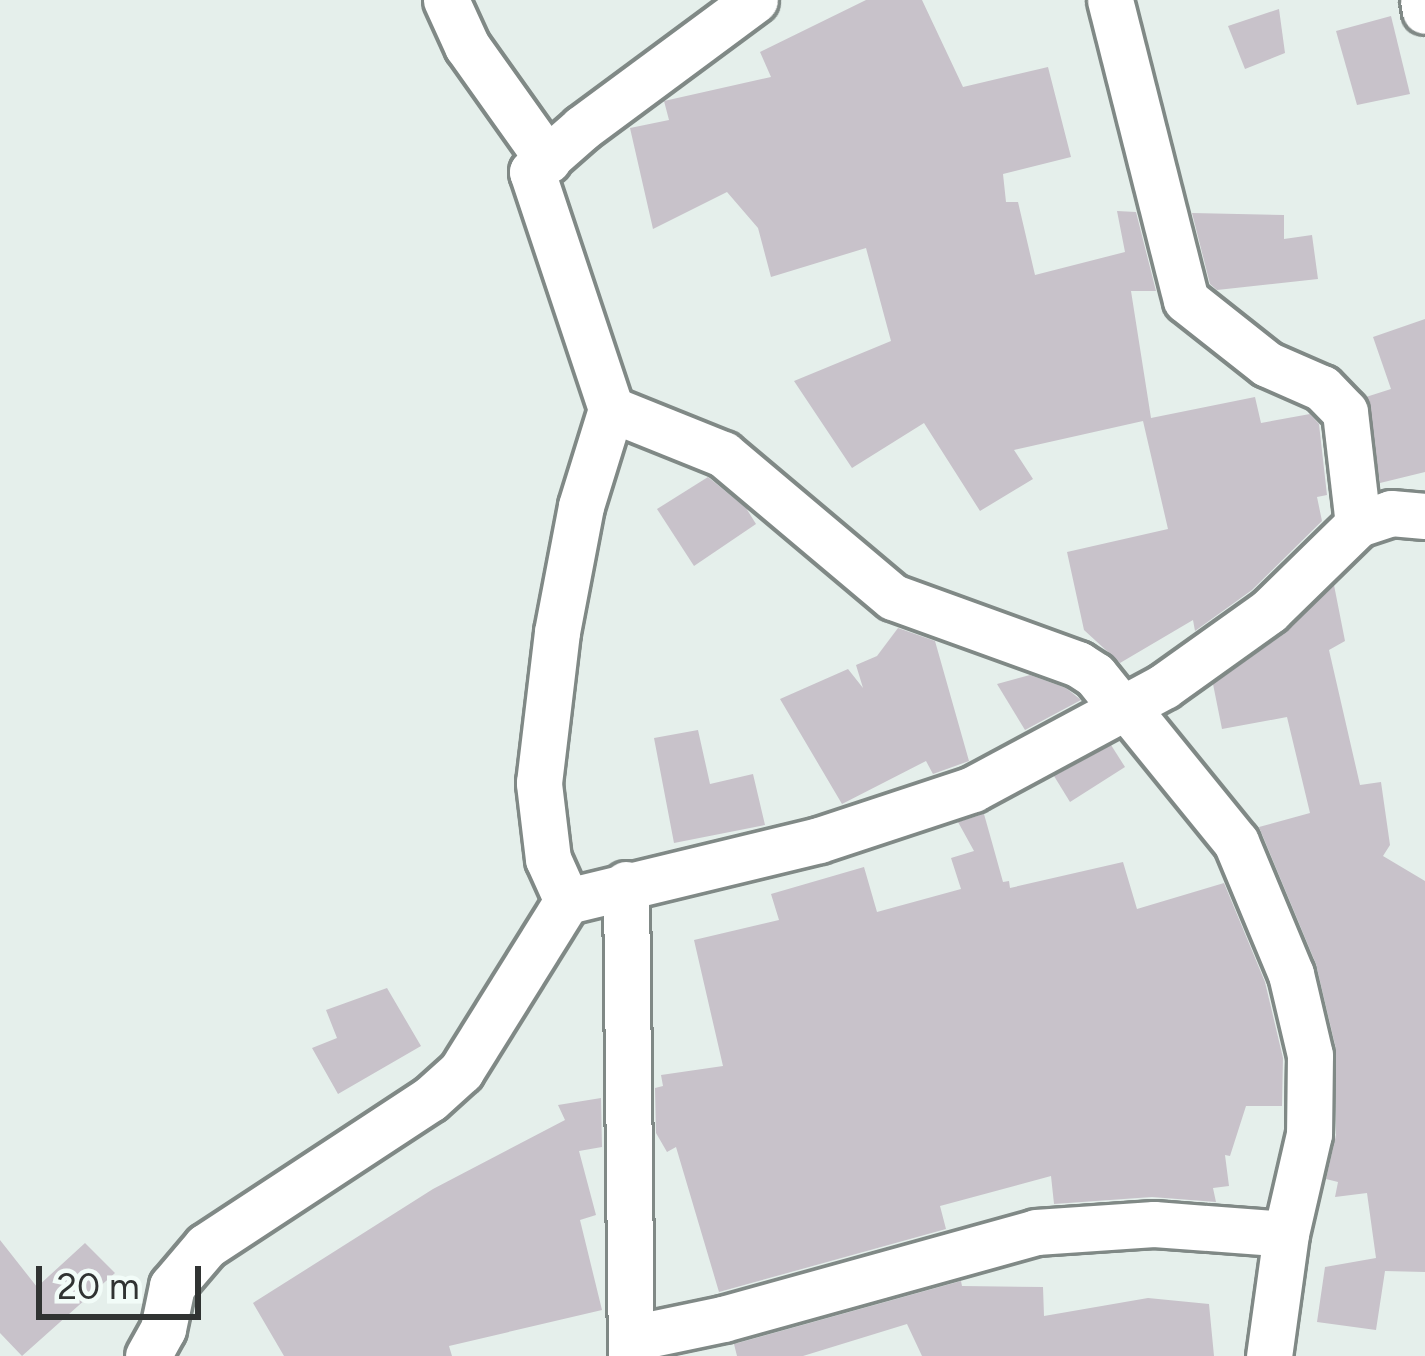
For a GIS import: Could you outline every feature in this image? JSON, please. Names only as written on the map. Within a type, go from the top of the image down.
[{"type":"street","points":[[446,0],[467,46],[548,160]]},
{"type":"street","points":[[567,901],[548,859],[539,783],[581,506],[611,409],[532,172],[601,113],[755,0]]},
{"type":"street","points":[[1111,0],[1186,300],[1267,364],[1322,388],[1346,412],[1358,524]]},
{"type":"street","points":[[1423,0],[1425,11]]},
{"type":"street","points":[[611,409],[723,454],[893,597],[1078,664],[1125,709],[1236,842],[1291,974],[1310,1055],[1309,1134],[1286,1234],[1269,1356]]},
{"type":"street","points":[[148,1356],[163,1330],[172,1286],[206,1246],[430,1099],[461,1071],[567,901],[819,840],[973,789],[1125,709],[1268,610],[1358,524],[1391,513],[1425,516]]},
{"type":"street","points":[[626,884],[632,1347],[1036,1232],[1154,1224],[1286,1234]]},
{"type":"building","points":[[866,0],[922,0],[963,87],[1048,67],[1071,157],[1003,174],[1006,202],[1018,202],[1035,275],[1125,252],[1117,211],[1136,212],[1156,291],[1131,291],[1151,418],[1255,397],[1261,423],[1310,414],[1319,424],[1327,495],[1317,497],[1322,521],[1252,590],[1195,631],[1193,620],[1120,663],[1084,630],[1067,552],[1168,529],[1143,421],[1014,450],[1033,479],[980,511],[924,423],[852,468],[794,381],[891,341],[866,248],[771,277],[758,228],[727,192],[653,229],[630,128],[669,120],[664,101],[771,77],[760,52]]},
{"type":"building","points":[[1279,9],[1285,53],[1245,69],[1228,26]]},
{"type":"building","points":[[1391,16],[1410,94],[1357,105],[1336,31]]},
{"type":"building","points":[[1192,213],[1284,215],[1284,239],[1312,235],[1318,279],[1217,290],[1210,284]]},
{"type":"building","points":[[1425,319],[1425,472],[1380,483],[1366,397],[1391,389],[1373,337]]},
{"type":"building","points":[[708,477],[746,508],[756,524],[694,566],[657,509]]},
{"type":"building","points":[[1334,585],[1345,641],[1329,650],[1360,785],[1381,782],[1390,845],[1383,856],[1425,881],[1425,1272],[1385,1271],[1376,1330],[1317,1322],[1325,1267],[1376,1258],[1367,1193],[1335,1197],[1338,1182],[1326,1179],[1336,1135],[1336,1049],[1316,964],[1259,827],[1310,813],[1287,717],[1222,729],[1213,684],[1285,633]]},
{"type":"building","points":[[898,628],[935,641],[969,761],[933,774],[926,761],[842,804],[780,699],[848,669],[863,688],[856,665],[877,656]]},
{"type":"building","points":[[1030,675],[1066,688],[1081,700],[1025,730],[997,684]]},
{"type":"building","points":[[698,730],[710,784],[753,774],[765,825],[674,843],[654,738]]},
{"type":"building","points":[[1111,745],[1125,767],[1070,802],[1054,776]]},
{"type":"building","points":[[984,814],[1003,882],[1009,881],[1010,888],[1123,862],[1137,909],[1224,883],[1265,982],[1283,1058],[1282,1106],[1246,1106],[1230,1156],[1225,1155],[1229,1186],[1213,1188],[1216,1202],[1152,1197],[1054,1204],[1051,1176],[940,1206],[946,1229],[719,1292],[676,1147],[667,1152],[656,1133],[655,1088],[663,1086],[661,1075],[723,1066],[694,940],[779,920],[771,894],[864,867],[877,912],[961,889],[951,858],[974,851],[958,822]]},
{"type":"building","points":[[387,988],[421,1046],[338,1094],[312,1048],[337,1038],[326,1010]]},
{"type":"building","points":[[601,1098],[602,1147],[579,1151],[596,1215],[580,1220],[602,1310],[449,1346],[452,1356],[284,1356],[253,1303],[433,1189],[565,1120],[558,1105]]},
{"type":"building","points":[[0,1240],[37,1287],[85,1243],[115,1273],[22,1356],[0,1333]]},
{"type":"building","points":[[961,1281],[962,1286],[1043,1287],[1044,1316],[1148,1298],[1209,1304],[1214,1356],[922,1356],[907,1324],[803,1356],[737,1356],[734,1344]]}]
